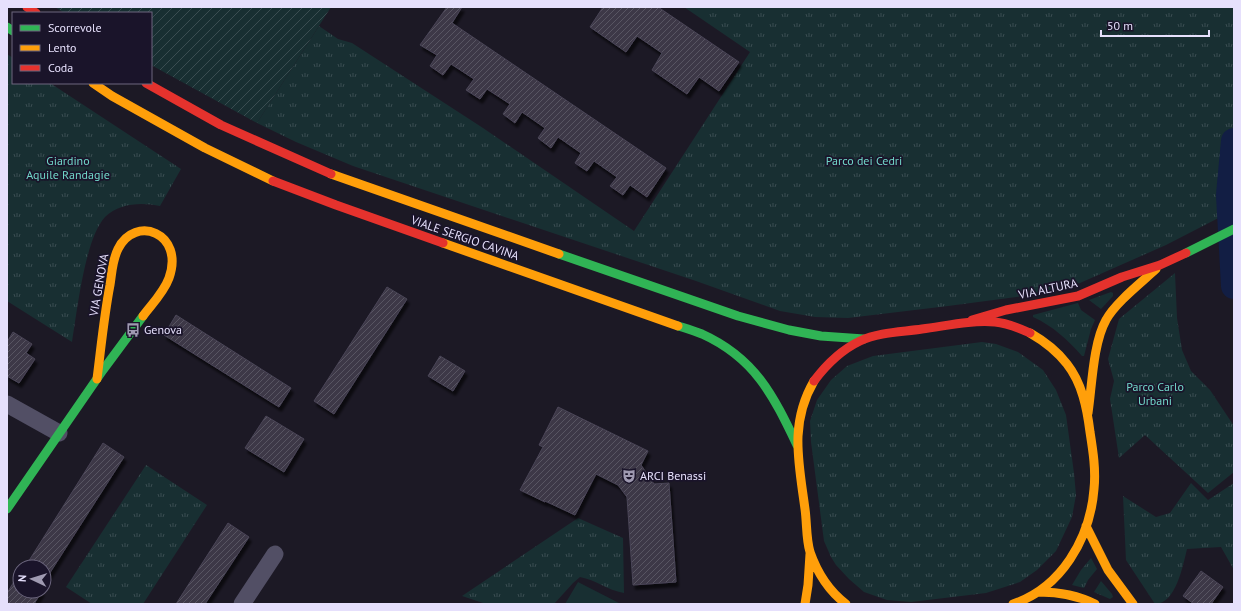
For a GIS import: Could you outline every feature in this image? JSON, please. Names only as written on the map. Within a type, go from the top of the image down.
[{"type":"main road","name":"VIALE SERGIO CAVINA","points":[[94,84],[112,96],[205,148],[268,179],[336,205],[702,334],[736,354],[763,380],[780,409],[797,445]]},
{"type":"main road","name":"VIALE SERGIO CAVINA","points":[[148,84],[221,125],[339,178],[738,316],[795,332],[821,336],[864,339]]},
{"type":"main road","name":"VIA ALTURA","points":[[961,323],[1006,310],[1078,296],[1122,277],[1160,265],[1233,230]]},
{"type":"main road","name":"VIA GENOVA","points":[[7,509],[168,280],[172,265],[172,253],[167,242],[154,232],[140,231],[131,234],[123,241],[117,251],[111,276],[97,379]]},
{"type":"main road","name":"VIA ALTURA","points":[[1088,413],[1097,346],[1106,320],[1114,309],[1160,265]]},
{"type":"main road","points":[[805,604],[808,585],[810,551],[797,445],[802,402],[813,380],[844,350],[864,339],[961,323],[994,322],[1018,328],[1038,338],[1066,361],[1072,370],[1083,393],[1088,413],[1095,474],[1095,493],[1086,526],[1079,544],[1064,567],[1040,592],[1013,604]]},
{"type":"main road","points":[[1086,526],[1108,570],[1133,604]]},
{"type":"main road","points":[[810,551],[820,575],[829,589],[846,604]]},
{"type":"main road","points":[[1040,592],[1058,592],[1075,595],[1083,597],[1096,604]]},
{"type":"street","points":[[7,404],[59,433]]},
{"type":"street","points":[[242,604],[275,554]]},
{"type":"green space","points":[[55,7],[331,7],[257,123],[152,66],[152,12],[62,12]]},
{"type":"green space","name":"Parco dei Cedri","points":[[684,7],[1234,7],[1234,210],[1166,245],[1080,283],[1024,296],[948,306],[848,318],[815,317],[780,311],[696,281],[353,166],[296,142],[257,123],[319,26],[338,39],[352,43],[483,128],[634,231],[750,52]]},
{"type":"green space","name":"Giardino Aquile Randagie","points":[[7,54],[12,57],[12,84],[52,84],[181,169],[160,206],[138,204],[124,206],[111,212],[105,217],[98,227],[87,258],[79,295],[72,342],[7,301]]},
{"type":"green space","name":"Parco Carlo Urbani","points":[[1175,273],[1177,318],[1182,350],[1191,371],[1210,390],[1234,426],[1234,472],[1208,493],[1145,435],[1119,458],[1110,399],[1114,381],[1108,359],[1119,319]]},
{"type":"green space","points":[[1111,292],[1113,293],[1113,296],[1101,309],[1089,300]]},
{"type":"green space","points":[[1078,303],[1081,310],[1095,320],[1084,356],[1082,356],[1054,329],[1033,317],[1033,315]]},
{"type":"green space","points":[[982,342],[996,344],[1018,352],[1043,370],[1056,390],[1066,415],[1076,495],[1072,517],[1056,551],[1037,570],[1020,582],[986,593],[911,602],[887,600],[864,592],[836,565],[824,541],[811,442],[810,421],[817,400],[831,380],[847,366],[873,356]]},
{"type":"green space","points":[[146,465],[207,505],[143,604],[92,604],[66,587]]},
{"type":"green space","points":[[1191,483],[1208,500],[1234,483],[1234,570],[1221,547],[1187,549],[1181,573],[1173,591],[1168,598],[1155,604],[1126,560],[1123,496],[1156,517],[1170,513]]},
{"type":"green space","points":[[578,518],[623,538],[624,593],[612,590],[591,580],[580,577],[554,604],[486,604],[462,596]]},
{"type":"green space","points":[[1091,558],[1097,569],[1088,580],[1084,588],[1072,585],[1081,570]]},
{"type":"green space","points":[[1101,581],[1112,594],[1113,597],[1110,599],[1094,592]]},
{"type":"green space","points":[[578,582],[621,604],[565,604]]},
{"type":"building","points":[[447,7],[462,7],[452,23],[666,168],[647,197],[630,185],[623,195],[610,186],[617,177],[594,161],[587,171],[575,163],[581,153],[558,137],[551,148],[538,138],[545,128],[522,112],[515,123],[503,114],[510,104],[487,89],[480,99],[466,90],[474,79],[451,64],[443,75],[430,66],[437,55],[420,45]]},
{"type":"building","points":[[603,7],[658,7],[739,62],[719,91],[699,77],[687,94],[652,70],[662,53],[637,36],[626,52],[590,27]]},
{"type":"building","points":[[387,287],[407,299],[334,414],[314,401]]},
{"type":"building","points":[[176,315],[291,388],[279,407],[164,335]]},
{"type":"building","points":[[13,332],[32,344],[26,353],[35,359],[19,383],[7,376],[7,342]]},
{"type":"building","points":[[440,356],[465,371],[453,391],[428,376]]},
{"type":"building","points":[[558,407],[648,451],[641,465],[654,484],[669,483],[676,582],[633,585],[627,497],[618,485],[596,474],[575,515],[520,490],[543,447],[539,445]]},
{"type":"building","points":[[266,416],[304,439],[284,472],[245,448]]},
{"type":"building","points":[[103,443],[124,457],[52,570],[52,559],[30,559]]},
{"type":"building","points":[[228,523],[249,537],[205,604],[176,604]]},
{"type":"building","points":[[1201,571],[1223,587],[1211,604],[1194,604],[1183,596]]},
{"type":"building","points":[[12,585],[12,599],[37,599],[34,604],[7,604],[7,593]]},
{"type":"waterway","points":[[1234,141],[1229,195],[1234,286]]},
{"type":"traffic: fast","points":[[7,27],[12,30]]},
{"type":"traffic: fast","points":[[1186,253],[1234,229]]},
{"type":"traffic: fast","points":[[559,254],[738,316],[789,330],[821,336],[864,339]]},
{"type":"traffic: fast","points":[[7,509],[103,370],[143,316]]},
{"type":"traffic: fast","points":[[678,326],[702,334],[720,344],[736,354],[749,366],[770,394],[797,445]]},
{"type":"traffic: slow","points":[[94,84],[112,96],[205,148],[273,181]]},
{"type":"traffic: slow","points":[[331,174],[559,254]]},
{"type":"traffic: slow","points":[[97,379],[114,258],[118,249],[126,238],[135,232],[146,231],[156,234],[164,240],[170,250],[172,262],[167,283],[143,316]]},
{"type":"traffic: slow","points":[[443,243],[678,326]]},
{"type":"traffic: slow","points":[[1088,413],[1098,340],[1106,320],[1110,313],[1122,300],[1156,269]]},
{"type":"traffic: slow","points":[[1013,604],[1030,597],[1045,586],[1059,574],[1070,559],[1086,526],[1091,508],[1095,482],[1094,460],[1087,414],[1080,388],[1072,371],[1059,355],[1030,333]]},
{"type":"traffic: slow","points":[[814,381],[806,397],[801,413],[798,444],[800,476],[806,514],[808,542],[810,552],[820,574],[834,593],[846,604]]},
{"type":"traffic: slow","points":[[1086,526],[1108,570],[1133,604]]},
{"type":"traffic: slow","points":[[805,604],[810,554]]},
{"type":"traffic: slow","points":[[1039,592],[1068,595],[1081,598],[1095,604]]},
{"type":"traffic: jam","points":[[27,7],[34,12]]},
{"type":"traffic: jam","points":[[148,84],[221,125],[331,174]]},
{"type":"traffic: jam","points":[[273,181],[443,243]]},
{"type":"traffic: jam","points":[[972,320],[1006,310],[1078,296],[1122,277],[1160,265],[1186,253]]},
{"type":"traffic: jam","points":[[814,381],[840,353],[860,341],[875,336],[976,322],[1004,323],[1030,333]]},
{"type":"place","name":"Genova","points":[[133,330]]},
{"type":"place","name":"ARCI Benassi","points":[[629,476]]}]
